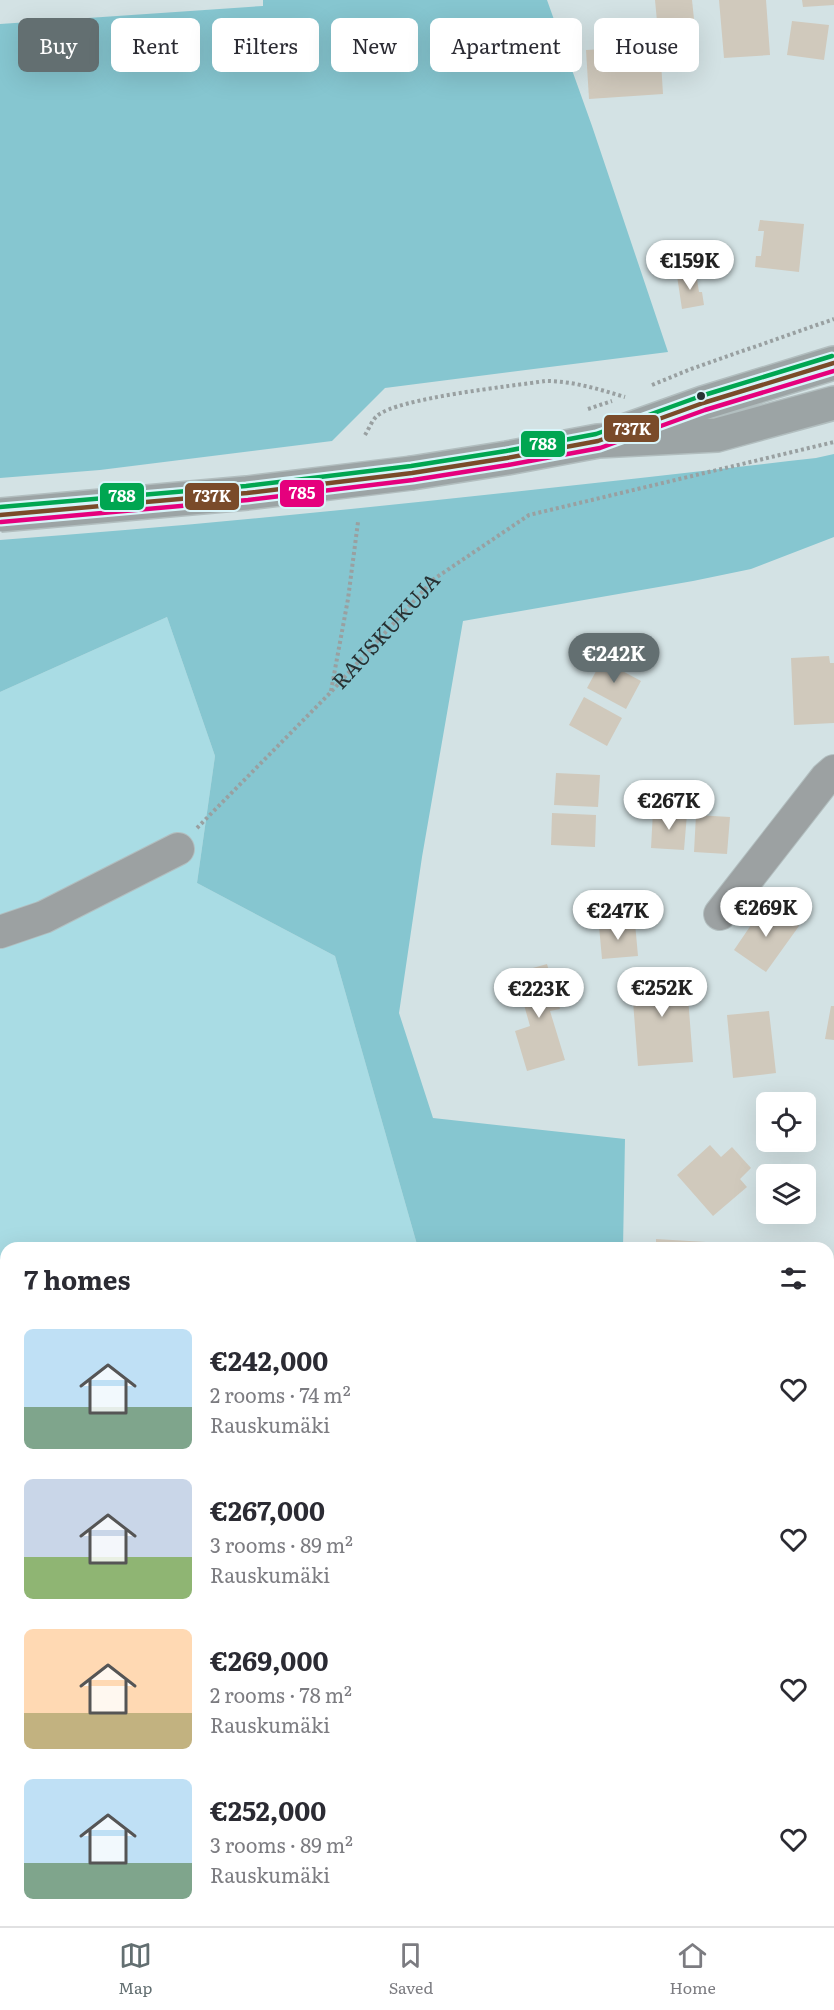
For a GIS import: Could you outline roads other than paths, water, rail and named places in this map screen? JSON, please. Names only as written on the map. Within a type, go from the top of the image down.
[{"type":"main road","points":[[598,441],[702,403],[834,363]]},
{"type":"main road","points":[[0,515],[247,493],[412,473],[598,441],[717,435],[834,403]]},
{"type":"street","points":[[720,914],[826,778],[834,771]]},
{"type":"street","points":[[0,933],[44,917],[178,849]]}]
